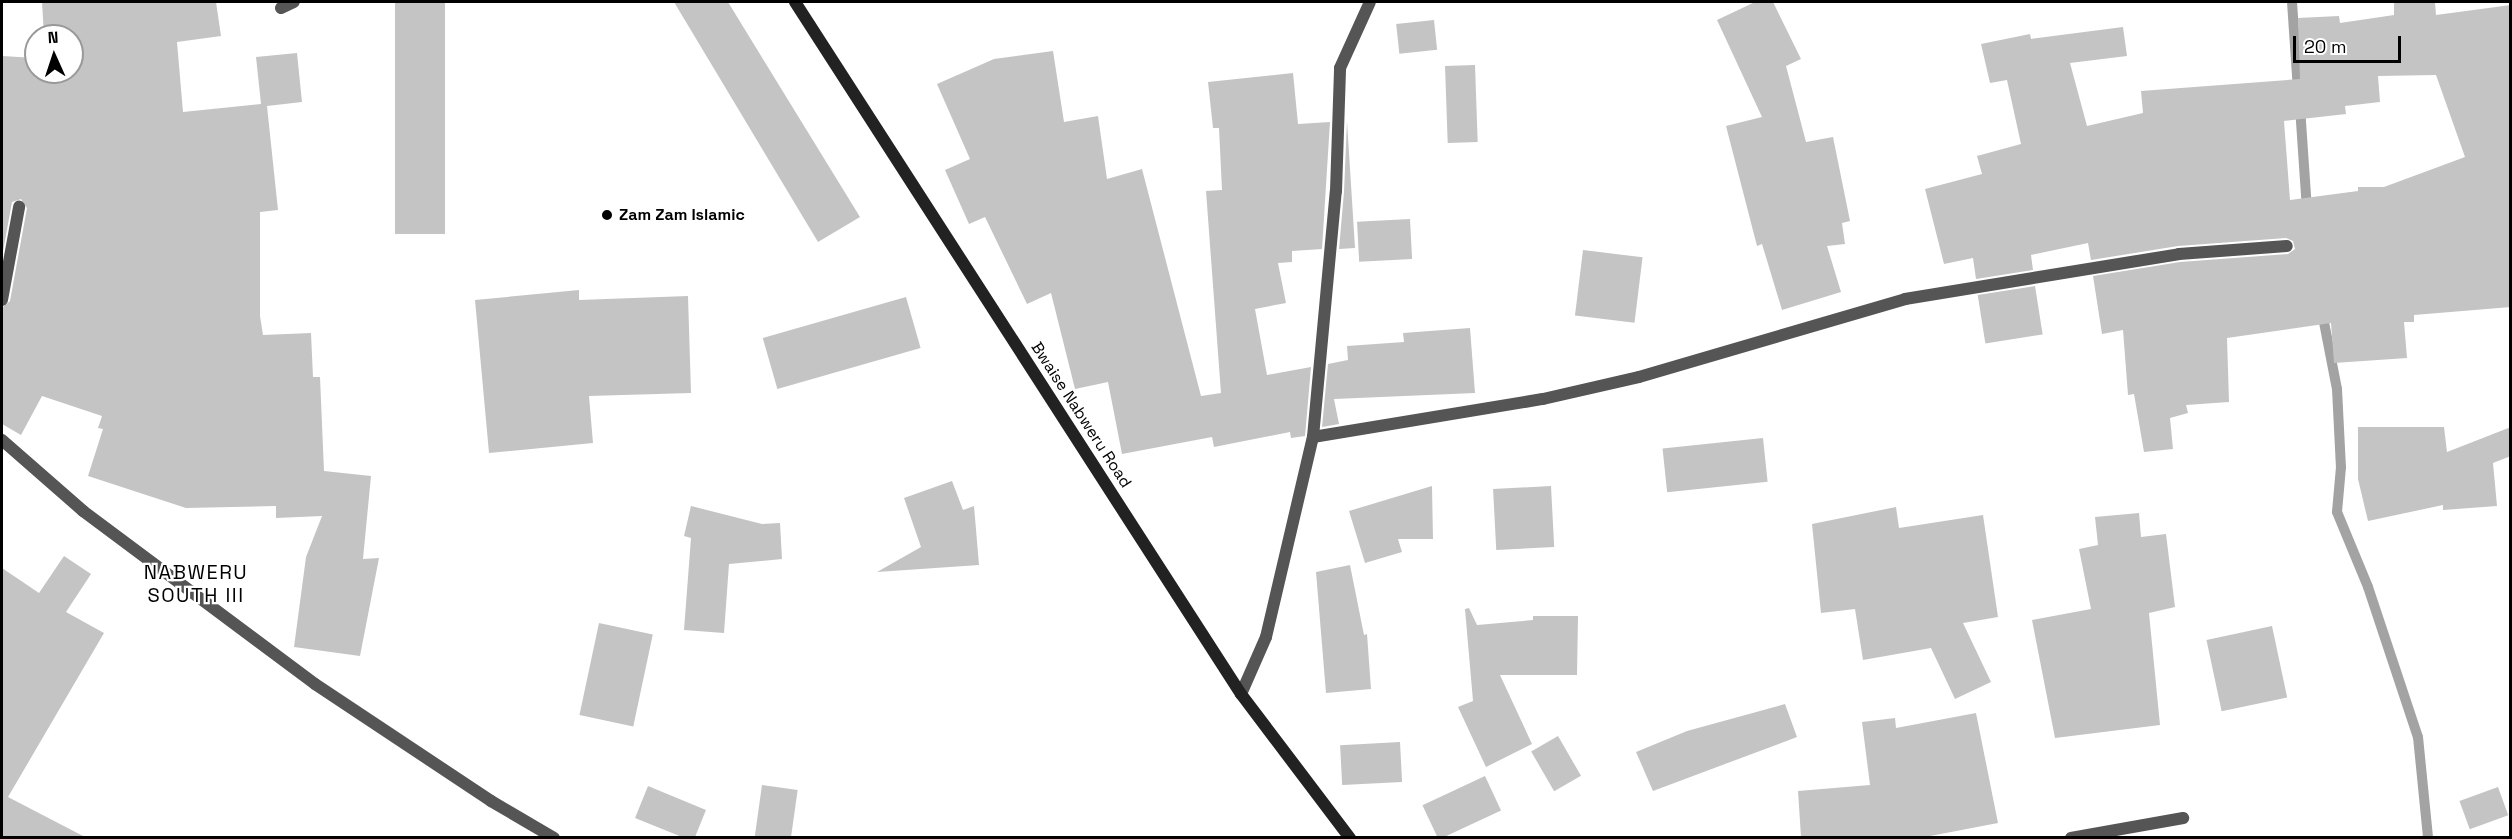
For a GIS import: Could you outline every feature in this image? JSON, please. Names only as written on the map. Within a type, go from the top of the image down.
[{"type":"main road","name":"Bwaise Nabweru Road","points":[[795,2],[1241,694],[1350,837]]},
{"type":"street","points":[[281,8],[294,2]]},
{"type":"street","points":[[1241,694],[1266,637],[1313,437],[1336,191],[1340,68],[1370,2]]},
{"type":"street","points":[[2,300],[19,207]]},
{"type":"street","points":[[1313,437],[1543,399],[1639,377],[1905,299],[2179,254],[2287,246]]},
{"type":"street","points":[[2,440],[83,511],[315,684],[492,801],[554,837]]},
{"type":"street","points":[[2071,837],[2183,818]]},
{"type":"building","points":[[42,2],[216,2],[221,36],[177,42],[183,112],[261,104],[256,57],[297,53],[302,102],[267,106],[278,210],[260,212],[260,316],[263,335],[311,333],[313,377],[320,377],[324,471],[371,476],[363,559],[379,558],[360,656],[294,647],[306,557],[322,516],[276,518],[276,506],[186,508],[88,476],[103,429],[98,428],[102,416],[42,396],[21,435],[2,424],[2,308],[10,301],[27,208],[21,199],[12,202],[2,257],[2,56],[24,57],[24,84],[84,84],[84,24],[43,24]]},
{"type":"building","points":[[395,2],[445,2],[445,234],[395,234]]},
{"type":"building","points":[[674,2],[728,2],[860,217],[818,242]]},
{"type":"building","points":[[1755,2],[1773,2],[1801,59],[1786,66],[1806,142],[1833,137],[1850,221],[1842,223],[1845,244],[1827,246],[1841,292],[1782,310],[1762,244],[1757,246],[1726,126],[1762,117],[1717,20]]},
{"type":"building","points":[[2394,2],[2435,2],[2436,15],[2511,5],[2511,307],[2414,315],[2414,322],[2404,322],[2407,358],[2334,363],[2331,323],[2227,338],[2229,402],[2186,405],[2188,413],[2170,418],[2173,449],[2144,452],[2134,394],[2128,395],[2123,330],[2102,334],[2093,276],[2180,262],[2288,254],[2295,249],[2293,241],[2286,238],[2178,246],[2091,260],[2088,243],[2031,255],[2033,270],[1976,279],[1973,258],[1944,264],[1925,189],[1982,174],[1977,156],[2021,144],[2007,80],[1990,83],[1981,44],[2030,34],[2031,39],[2123,27],[2127,56],[2070,63],[2087,126],[2143,113],[2141,91],[2300,79],[2298,18],[2339,16],[2340,23],[2394,15]],"holes":[[[2436,75],[2465,157],[2384,187],[2358,187],[2358,191],[2290,200],[2284,121],[2346,114],[2345,106],[2380,102],[2378,76]]]},
{"type":"building","points":[[1434,20],[1437,50],[1399,54],[1396,24]]},
{"type":"building","points":[[1053,51],[1064,122],[1098,116],[1107,179],[1142,169],[1201,396],[1221,393],[1206,191],[1222,190],[1219,128],[1213,128],[1208,82],[1293,73],[1298,124],[1330,122],[1322,249],[1292,251],[1292,262],[1278,263],[1286,303],[1255,309],[1267,375],[1311,367],[1305,436],[1291,438],[1290,432],[1214,447],[1212,437],[1122,454],[1108,382],[1075,389],[1051,293],[1027,304],[985,217],[969,224],[945,170],[970,159],[937,84],[994,59]]},
{"type":"building","points":[[1475,65],[1478,142],[1448,143],[1445,66]]},
{"type":"building","points":[[1347,121],[1355,248],[1339,249],[1344,192]]},
{"type":"building","points":[[1410,219],[1412,259],[1359,262],[1357,222]]},
{"type":"building","points":[[1583,250],[1643,257],[1635,323],[1575,316]]},
{"type":"building","points":[[2035,286],[2043,334],[1985,343],[1978,295]]},
{"type":"building","points":[[579,290],[579,300],[688,296],[691,393],[589,396],[593,443],[489,453],[475,300]]},
{"type":"building","points":[[906,297],[921,348],[777,389],[763,338]]},
{"type":"building","points":[[1470,328],[1475,393],[1334,399],[1339,424],[1322,427],[1328,364],[1348,360],[1347,346],[1404,342],[1403,333]]},
{"type":"building","points":[[2358,427],[2444,427],[2447,452],[2511,427],[2511,456],[2493,463],[2497,506],[2443,510],[2443,505],[2368,521],[2358,479]]},
{"type":"building","points":[[1763,438],[1768,482],[1667,492],[1663,449]]},
{"type":"building","points":[[952,481],[963,510],[974,506],[979,565],[877,572],[921,547],[904,498]]},
{"type":"building","points":[[1432,486],[1433,539],[1398,539],[1402,552],[1365,563],[1349,511]]},
{"type":"building","points":[[1551,486],[1554,547],[1496,550],[1493,489]]},
{"type":"building","points":[[691,506],[762,524],[780,523],[782,559],[729,564],[724,633],[684,630],[691,538],[684,536]]},
{"type":"building","points":[[1896,507],[1899,528],[1983,515],[1998,617],[1963,623],[1991,682],[1955,699],[1931,648],[1863,660],[1855,609],[1821,613],[1812,524]]},
{"type":"building","points":[[2139,513],[2141,537],[2166,534],[2175,607],[2149,613],[2160,725],[2055,738],[2032,620],[2091,609],[2079,549],[2098,545],[2095,517]]},
{"type":"building","points":[[64,556],[91,574],[66,612],[104,633],[8,797],[85,837],[2,837],[2,568],[39,593]]},
{"type":"building","points":[[1350,565],[1364,635],[1367,634],[1371,689],[1326,693],[1316,572]]},
{"type":"building","points":[[1469,608],[1477,625],[1533,620],[1533,616],[1578,616],[1577,675],[1500,675],[1532,744],[1486,767],[1458,707],[1473,701],[1465,609]]},
{"type":"building","points":[[599,623],[653,634],[633,726],[579,715]]},
{"type":"building","points":[[2272,626],[2287,697],[2222,711],[2206,640]]},
{"type":"building","points":[[1785,704],[1797,737],[1653,791],[1636,752],[1687,731]]},
{"type":"building","points":[[1976,713],[1998,823],[1925,837],[1801,837],[1798,791],[1870,785],[1862,722],[1895,718],[1896,728]]},
{"type":"building","points":[[1558,736],[1581,776],[1554,791],[1531,752]]},
{"type":"building","points":[[1400,742],[1402,782],[1342,785],[1340,745]]},
{"type":"building","points":[[1485,776],[1501,810],[1438,838],[1422,805]]},
{"type":"building","points":[[762,785],[798,790],[791,838],[755,837]]},
{"type":"building","points":[[648,786],[706,810],[695,837],[682,837],[635,818]]},
{"type":"building","points":[[2498,787],[2508,815],[2470,829],[2459,801]]},
{"type":"waterway","points":[[2292,2],[2298,91]]},
{"type":"waterway","points":[[2300,107],[2307,211]]},
{"type":"waterway","points":[[2322,312],[2337,389],[2341,467],[2337,512],[2368,587],[2418,737],[2428,838]]},
{"type":"place","name":"Zam Zam Islamic","points":[[607,215]]},
{"type":"district","name":"NABWERU SOUTH III","points":[[196,584]]}]
